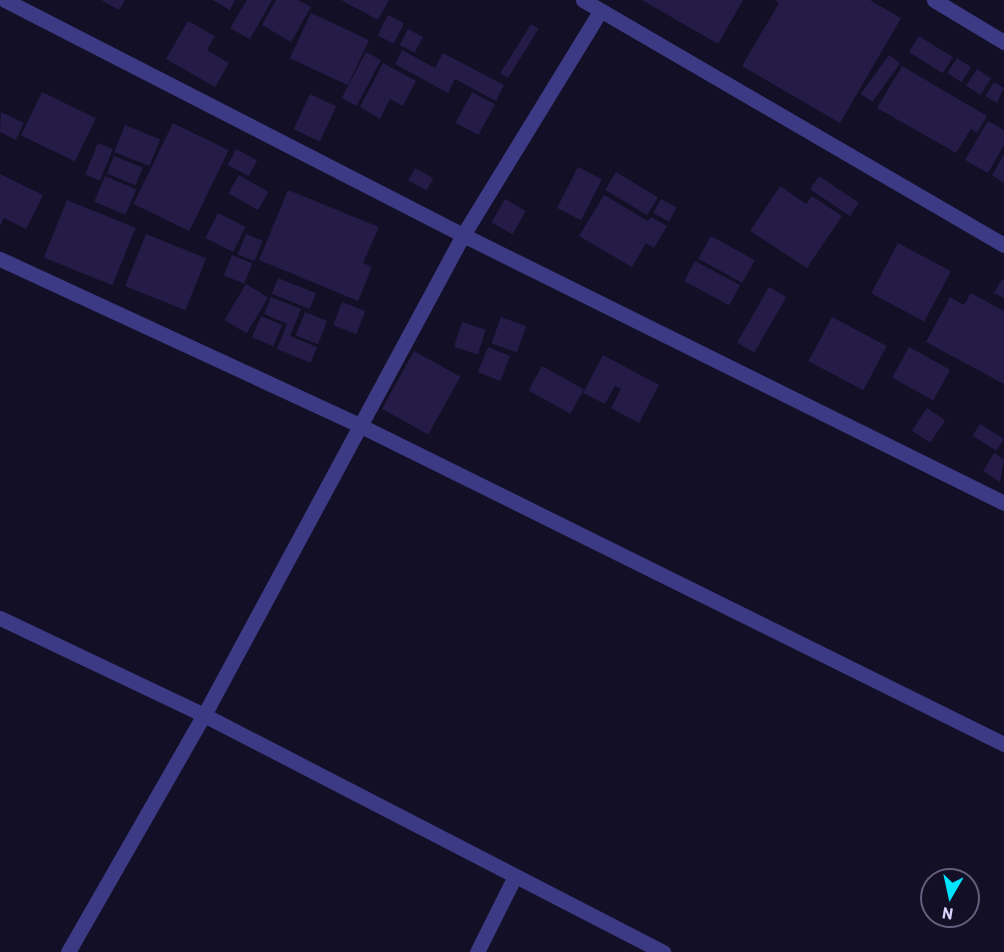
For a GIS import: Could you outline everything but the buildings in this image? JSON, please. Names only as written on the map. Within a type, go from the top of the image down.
[{"type":"street","points":[[5,0],[463,235],[1004,503]]},
{"type":"street","points":[[584,0],[1004,245]]},
{"type":"street","points":[[934,0],[1004,41]]},
{"type":"street","points":[[68,952],[204,715],[463,235],[600,11]]},
{"type":"street","points":[[0,259],[359,425],[1004,744]]},
{"type":"street","points":[[0,618],[204,715],[514,878],[663,952]]},
{"type":"street","points":[[477,952],[514,878]]}]
